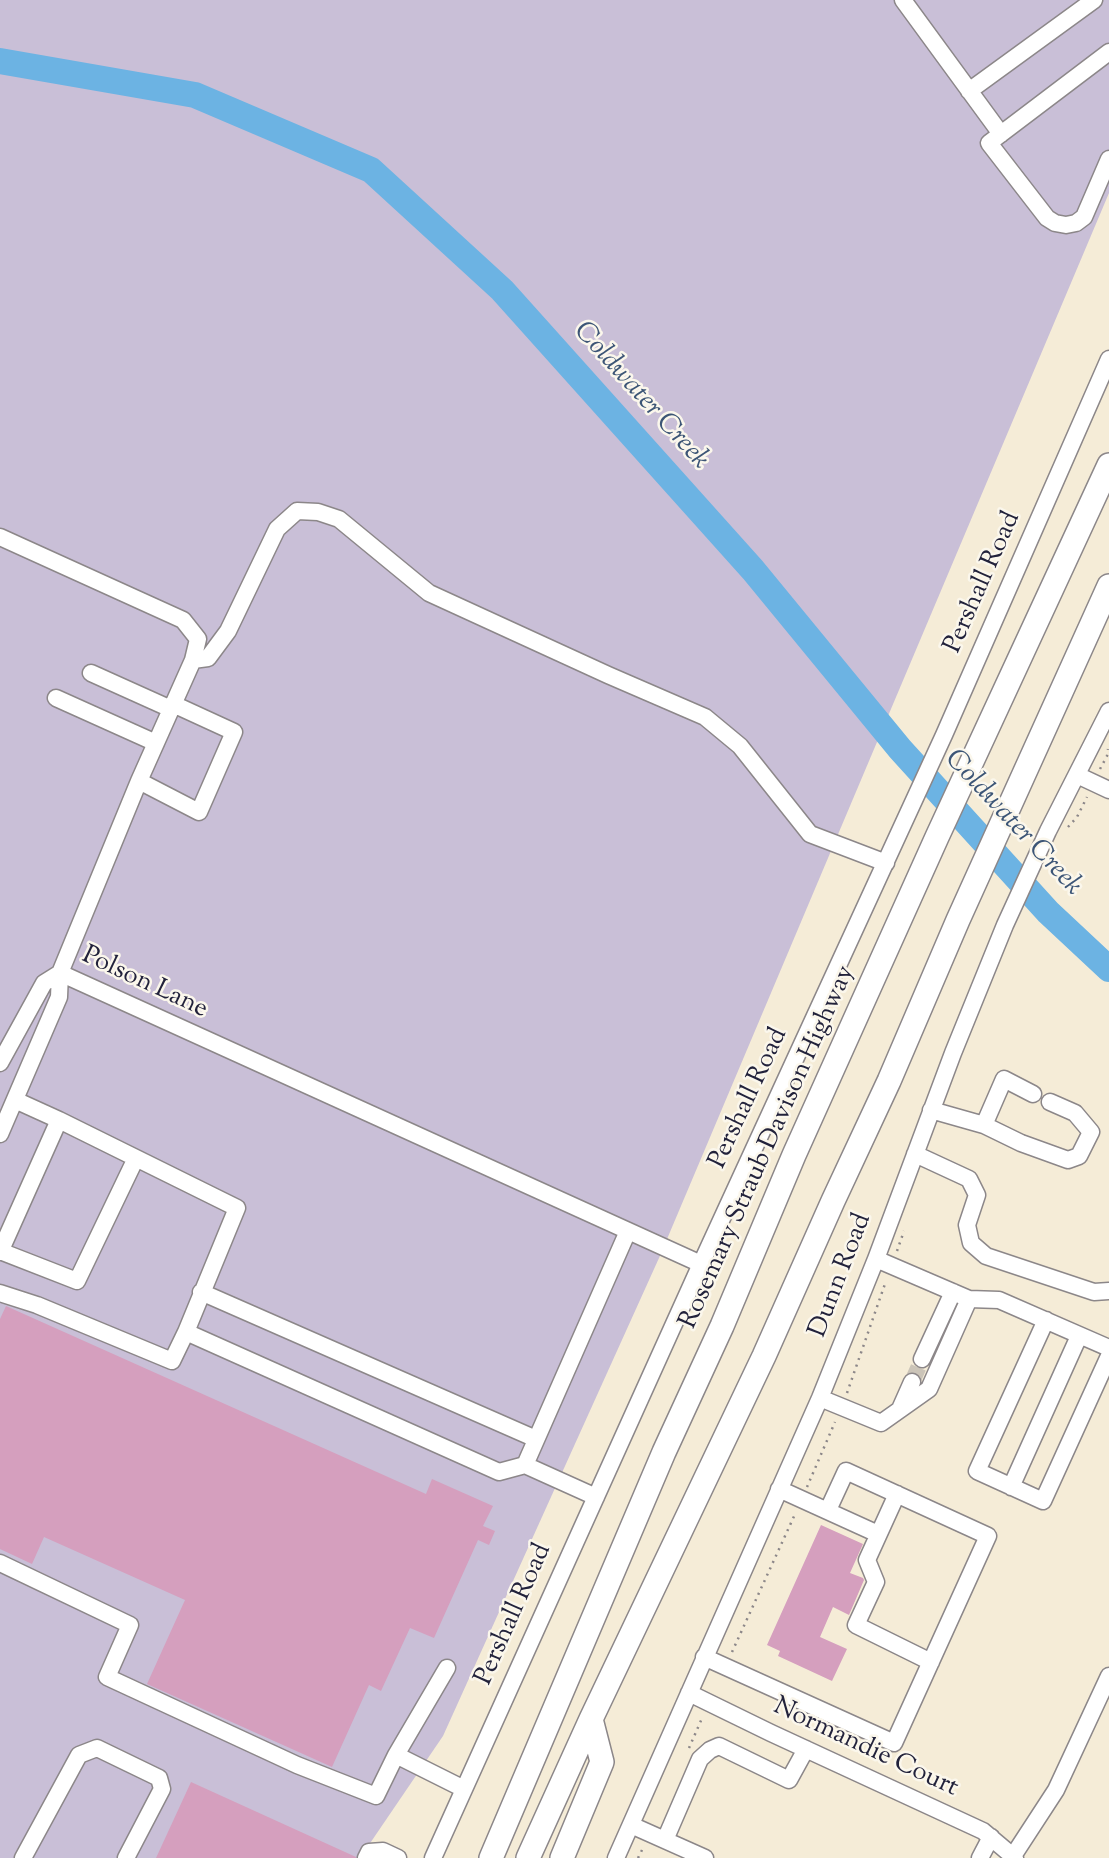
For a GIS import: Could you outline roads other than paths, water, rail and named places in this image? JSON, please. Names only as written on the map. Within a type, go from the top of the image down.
[{"type":"highway","name":"Rosemary Straub Davison Highway","points":[[491,1858],[794,1155],[976,751],[1109,465]]},
{"type":"highway","points":[[528,1858],[591,1718],[764,1356],[1109,586]]},
{"type":"highway","points":[[562,1858],[601,1762],[591,1718]]},
{"type":"highway","points":[[476,1858],[501,1836]]},
{"type":"street","points":[[903,0],[1001,134]]},
{"type":"street","points":[[970,91],[1094,0]]},
{"type":"street","points":[[1109,52],[989,143],[1047,218],[1066,225],[1076,223],[1084,217],[1109,159]]},
{"type":"street","name":"Pershall Road","points":[[433,1858],[701,1264],[911,809],[1109,359]]},
{"type":"street","points":[[0,537],[183,620],[198,639],[193,660],[208,658],[228,631],[277,529],[297,511],[318,512],[339,519],[429,593],[705,717],[740,746],[810,834],[886,863]]},
{"type":"street","name":"Polson Lane","points":[[193,660],[139,781],[60,973],[701,1264]]},
{"type":"street","points":[[91,673],[234,732],[199,812],[139,781]]},
{"type":"street","points":[[56,698],[156,743]]},
{"type":"street","name":"Dunn Road","points":[[616,1858],[820,1398],[1005,925],[1048,831],[1109,711]]},
{"type":"street","points":[[1077,775],[1109,790]]},
{"type":"street","points":[[0,1063],[44,984],[60,973]]},
{"type":"street","points":[[0,1134],[59,997],[60,973]]},
{"type":"street","points":[[984,1125],[1004,1079],[1033,1094]]},
{"type":"street","points":[[0,1293],[37,1305],[172,1361],[237,1208],[15,1100]]},
{"type":"street","points":[[931,1110],[984,1125],[1021,1143],[1068,1160],[1079,1156],[1091,1132],[1075,1113],[1050,1102]]},
{"type":"street","points":[[59,1120],[0,1251],[77,1281],[136,1158]]},
{"type":"street","points":[[915,1154],[969,1179],[977,1195],[967,1225],[971,1243],[986,1256],[1094,1292],[1109,1290]]},
{"type":"street","points":[[525,1465],[628,1231]]},
{"type":"street","points":[[876,1259],[969,1299],[999,1300],[1109,1348]]},
{"type":"street","points":[[201,1292],[536,1439]]},
{"type":"street","points":[[922,1359],[953,1292]]},
{"type":"street","points":[[820,1398],[881,1423],[929,1390],[969,1299]]},
{"type":"street","points":[[1046,1320],[976,1471],[1044,1502],[1109,1356]]},
{"type":"street","points":[[186,1332],[499,1472],[525,1465],[596,1497]]},
{"type":"street","points":[[1011,1486],[1079,1336]]},
{"type":"street","points":[[899,1411],[912,1382]]},
{"type":"street","points":[[704,1657],[894,1743],[988,1536],[846,1471],[828,1510]]},
{"type":"street","points":[[779,1489],[878,1534]]},
{"type":"street","points":[[897,1494],[867,1560],[876,1582],[856,1626],[931,1662]]},
{"type":"street","points":[[0,1563],[130,1625],[107,1677],[297,1765],[376,1796],[396,1755],[447,1668]]},
{"type":"street","points":[[1014,1857],[1056,1790],[1109,1676]]},
{"type":"street","name":"Normandie Court","points":[[689,1693],[983,1831],[1014,1857]]},
{"type":"street","points":[[665,1840],[700,1759],[710,1750],[719,1746],[789,1780],[806,1749]]},
{"type":"street","points":[[23,1858],[79,1755],[97,1748],[159,1778],[162,1790],[125,1858]]},
{"type":"street","points":[[396,1755],[464,1789]]},
{"type":"street","points":[[631,1825],[705,1858]]},
{"type":"street","points":[[980,1858],[991,1838]]},
{"type":"street","points":[[366,1858],[369,1852],[383,1851],[398,1858]]},
{"type":"waterway","name":"Coldwater Creek","points":[[0,61],[195,95],[371,170],[502,290],[753,570],[900,749],[1048,912],[1109,969]]},
{"type":"tunnel","points":[[912,1382],[922,1359]]}]
